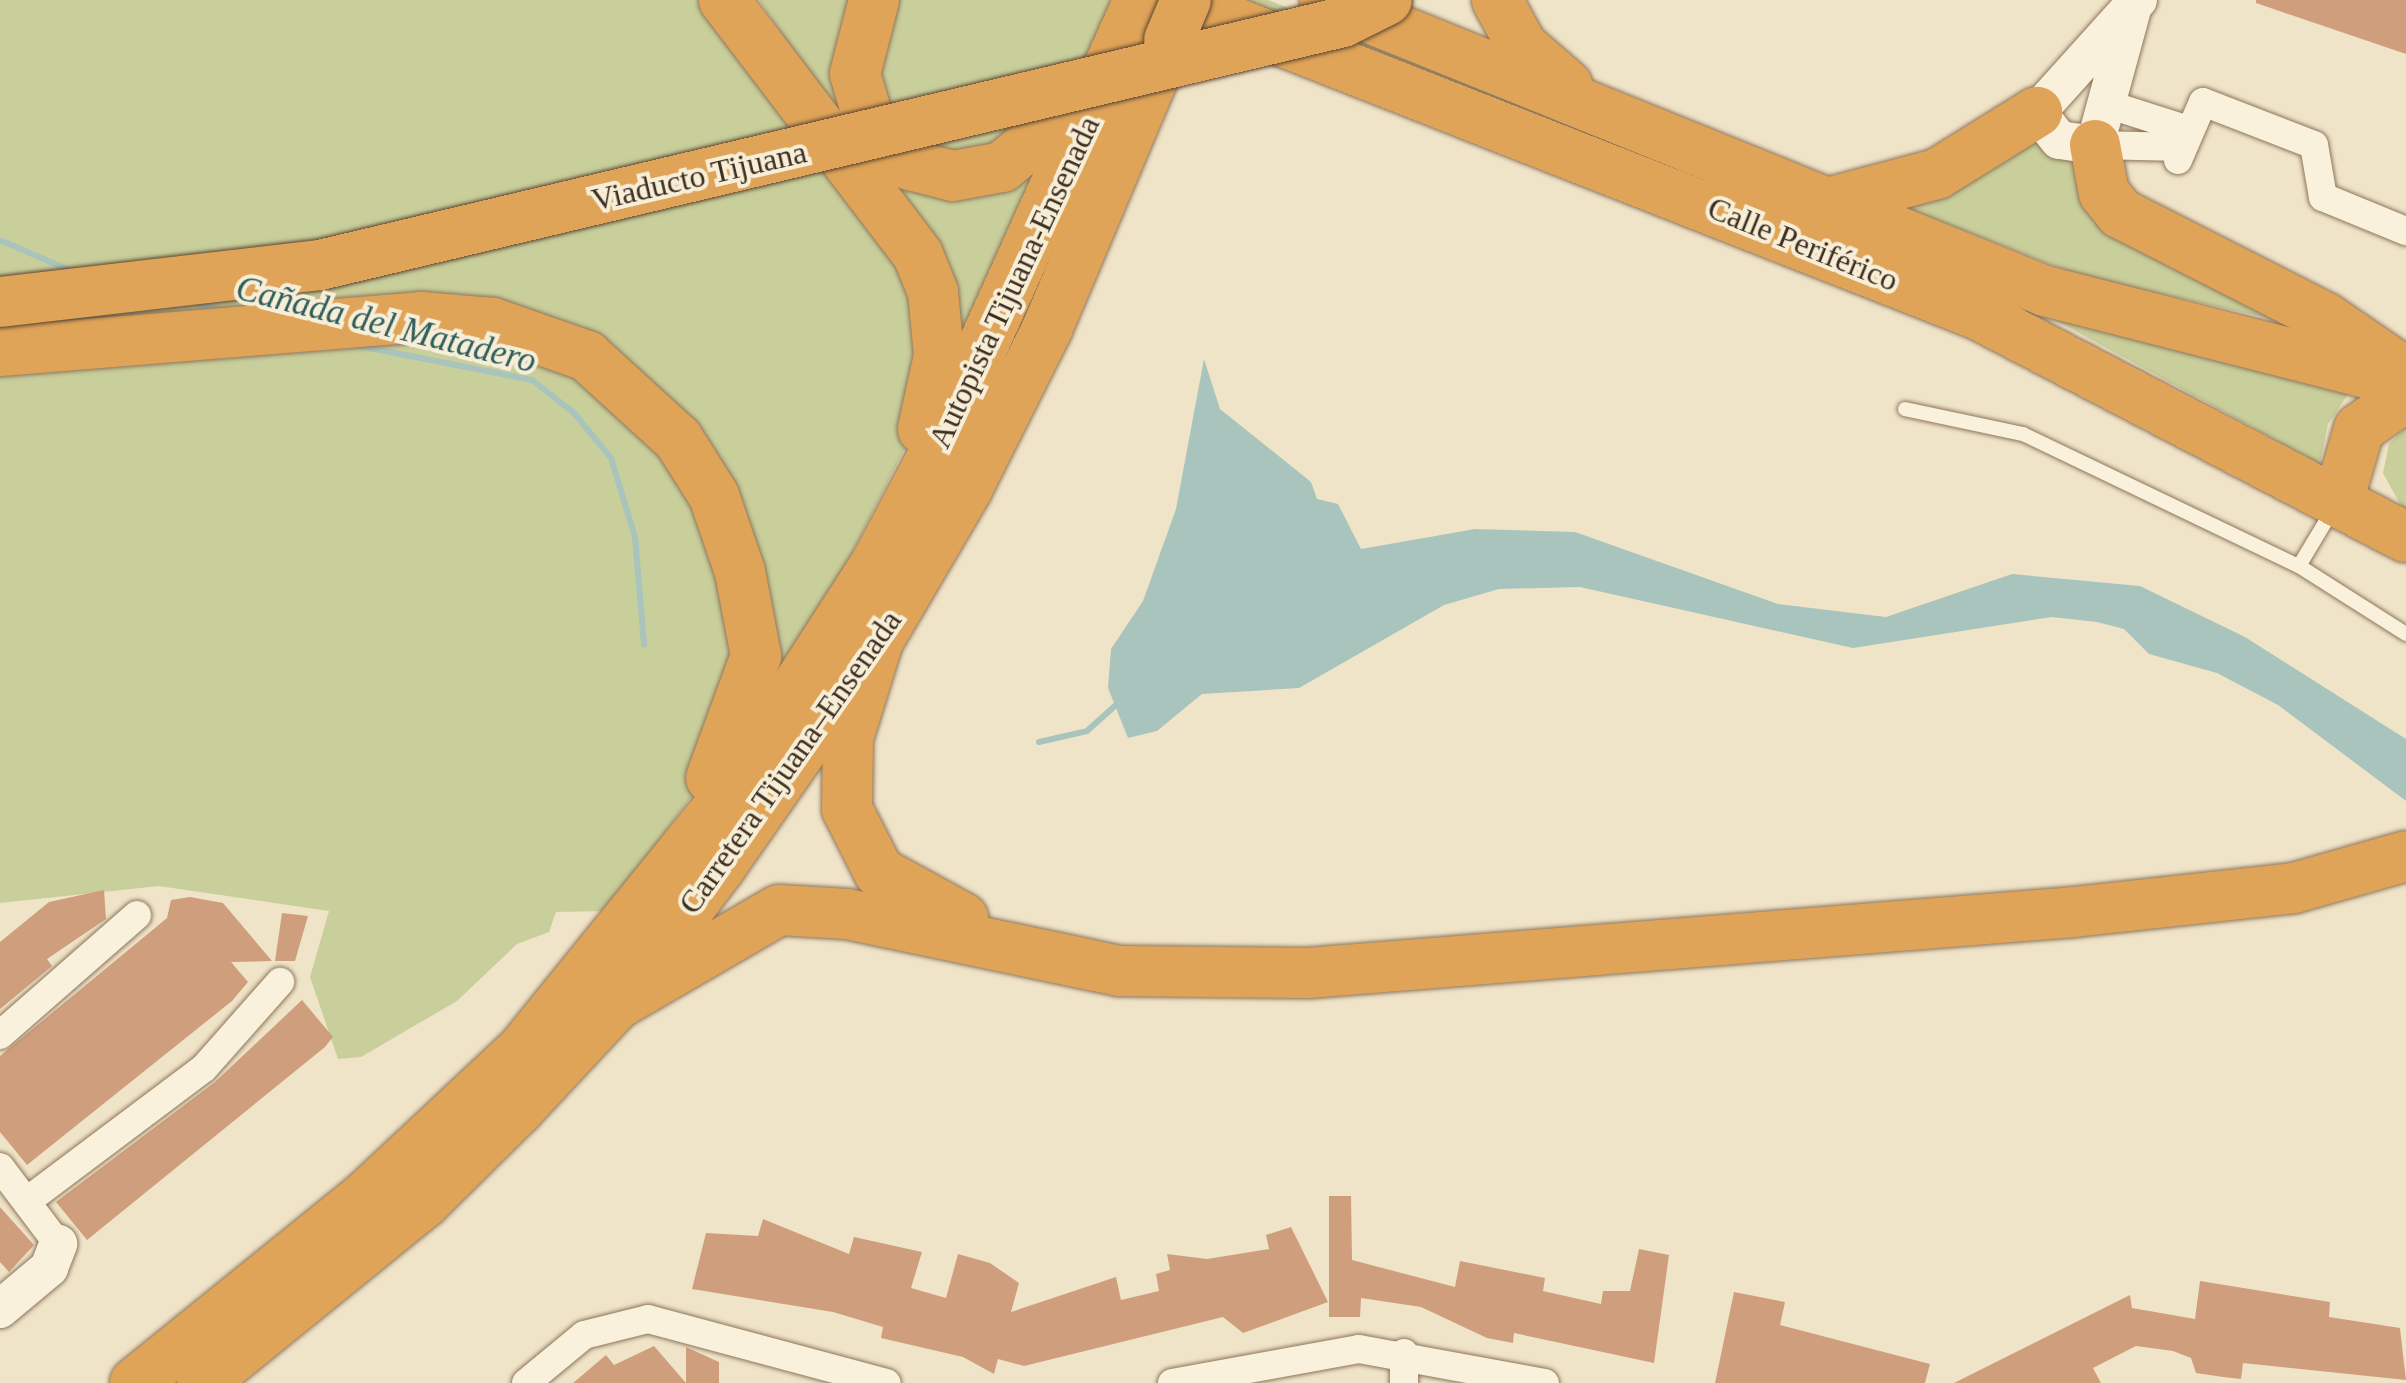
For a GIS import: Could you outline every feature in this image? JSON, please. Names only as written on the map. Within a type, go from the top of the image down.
[{"type":"highway","points":[[724,0],[892,214],[933,292],[934,386],[878,560]]},
{"type":"highway","points":[[874,0],[858,41],[862,104],[887,146],[921,169],[953,176],[1002,167],[1110,75]]},
{"type":"highway","name":"Calle Periférico","points":[[1325,0],[2046,291],[2406,383]]},
{"type":"highway","name":"Viaducto Tijuana","points":[[0,302],[320,264],[1343,22],[1387,0]]},
{"type":"highway","points":[[1497,0],[1522,46],[1598,111]]},
{"type":"highway","name":"Autopista Tijuana-Ensenada","points":[[878,560],[1110,75],[1160,12]]},
{"type":"highway","name":"Carretera Tijuana–Ensenada","points":[[202,1383],[425,1202],[617,1004],[878,641],[1047,329],[1160,12]]},
{"type":"highway","name":"Calle Periférico","points":[[1160,12],[1979,314],[2406,537]]},
{"type":"highway","points":[[1828,203],[1937,174],[2050,100]]},
{"type":"highway","points":[[2099,124],[2104,193],[2120,213],[2326,318],[2406,373]]},
{"type":"highway","points":[[0,351],[421,317],[493,322],[587,356],[630,387],[714,496],[756,656],[702,797],[626,930]]},
{"type":"highway","points":[[2338,502],[2359,430],[2406,396]]},
{"type":"highway","name":"Carretera Tijuana–Ensenada","points":[[135,1383],[437,1132],[626,930],[732,788],[878,560]]},
{"type":"highway","points":[[878,641],[848,738],[847,808],[862,851],[932,906],[995,930],[1089,946],[1411,946],[1692,929],[2289,871],[2406,836]]},
{"type":"highway","points":[[617,1004],[778,910],[848,914],[1119,971],[1308,973],[2074,912],[2294,888],[2406,856]]},
{"type":"street","points":[[2050,100],[2135,4]]},
{"type":"street","points":[[2099,124],[2135,4]]},
{"type":"street","points":[[2050,100],[2058,140],[2099,124],[2183,146]]},
{"type":"street","points":[[2050,100],[2099,124],[2183,146]]},
{"type":"street","points":[[2183,146],[2203,102],[2314,145],[2323,196],[2406,231]]},
{"type":"street","points":[[0,1035],[137,915]]},
{"type":"street","points":[[28,1201],[204,1068],[280,982]]},
{"type":"street","points":[[0,1167],[58,1244],[49,1268],[0,1309]]},
{"type":"street","points":[[526,1383],[584,1334],[648,1319],[887,1383]]},
{"type":"street","points":[[1172,1383],[1215,1378],[1332,1350],[1404,1353],[1545,1383]]},
{"type":"street","points":[[1404,1353],[1404,1383]]},
{"type":"lane","points":[[1905,409],[2024,434],[2299,566],[2406,634]]},
{"type":"lane","points":[[2299,566],[2338,502]]},
{"type":"green space","points":[[0,0],[702,0],[808,131],[933,318],[908,442],[810,636],[607,911],[556,912],[549,932],[517,944],[457,1001],[361,1057],[338,1059],[310,977],[329,911],[159,886],[0,903]]},
{"type":"green space","points":[[759,0],[855,0],[846,26],[926,194],[952,202],[983,195],[1057,160],[955,362],[902,211]]},
{"type":"green space","points":[[888,0],[1119,0],[1051,123],[954,156],[910,143],[874,88]]},
{"type":"green space","points":[[1246,0],[1268,0],[1601,133],[2351,390],[2328,424],[2320,464],[2055,320]]},
{"type":"green space","points":[[2039,126],[2312,328],[2078,275],[1881,198]]},
{"type":"green space","points":[[2406,427],[2406,515],[2383,473],[2389,444]]},
{"type":"water","points":[[1204,359],[1220,409],[1311,482],[1317,499],[1338,504],[1361,549],[1475,529],[1575,532],[1778,604],[1886,617],[2012,574],[2140,586],[2245,637],[2406,739],[2406,801],[2278,705],[2217,673],[2149,654],[2124,629],[2097,622],[2052,617],[1853,648],[1580,587],[1499,589],[1444,605],[1299,688],[1202,694],[1157,731],[1128,738],[1108,688],[1111,649],[1143,601],[1176,509]]},
{"type":"building","points":[[2406,0],[2406,54],[2256,3]]},
{"type":"building","points":[[104,890],[106,919],[47,959],[52,966],[0,1009],[0,942],[49,902]]},
{"type":"building","points":[[190,897],[223,903],[272,961],[231,962],[248,982],[232,1001],[27,1165],[0,1132],[0,1056],[167,918],[171,900]]},
{"type":"building","points":[[282,913],[308,916],[295,961],[275,961]]},
{"type":"building","points":[[302,1000],[333,1037],[325,1047],[87,1240],[56,1202],[215,1082]]},
{"type":"building","points":[[1329,1196],[1351,1196],[1352,1260],[1455,1287],[1460,1261],[1545,1278],[1543,1291],[1601,1304],[1603,1291],[1630,1291],[1639,1249],[1669,1255],[1654,1363],[1514,1333],[1513,1343],[1487,1338],[1421,1307],[1361,1298],[1360,1317],[1329,1317]]},
{"type":"building","points":[[0,1207],[34,1245],[9,1272],[0,1262]]},
{"type":"building","points":[[763,1219],[849,1254],[854,1237],[922,1252],[911,1288],[946,1298],[958,1254],[990,1263],[1019,1283],[1011,1312],[1116,1277],[1121,1300],[1159,1291],[1156,1274],[1170,1270],[1167,1254],[1207,1259],[1269,1249],[1266,1235],[1291,1227],[1328,1302],[1243,1333],[1223,1317],[1024,1366],[998,1359],[994,1374],[963,1357],[881,1338],[883,1327],[833,1312],[692,1289],[706,1233],[758,1236]]},
{"type":"building","points":[[2200,1281],[2330,1302],[2329,1317],[2400,1328],[2406,1380],[2243,1363],[2241,1379],[2223,1377],[2196,1373],[2191,1358],[2173,1351],[2136,1346],[2093,1368],[2101,1383],[1954,1383],[2130,1295],[2132,1308],[2195,1319]]},
{"type":"building","points":[[1734,1292],[1785,1302],[1780,1325],[1930,1364],[1925,1383],[1715,1383]]},
{"type":"building","points":[[654,1346],[686,1383],[573,1383],[606,1355],[614,1365]]},
{"type":"building","points":[[686,1347],[719,1362],[719,1383],[686,1383]]},
{"type":"waterway","name":"Cañada del Matadero","points":[[0,240],[71,271]]},
{"type":"waterway","name":"Cañada del Matadero","points":[[190,302],[221,310]]},
{"type":"waterway","points":[[354,345],[532,380],[574,413],[611,458],[635,537],[644,645]]},
{"type":"waterway","name":"Cañada del Matadero","points":[[1039,742],[1087,731],[1117,704]]}]
